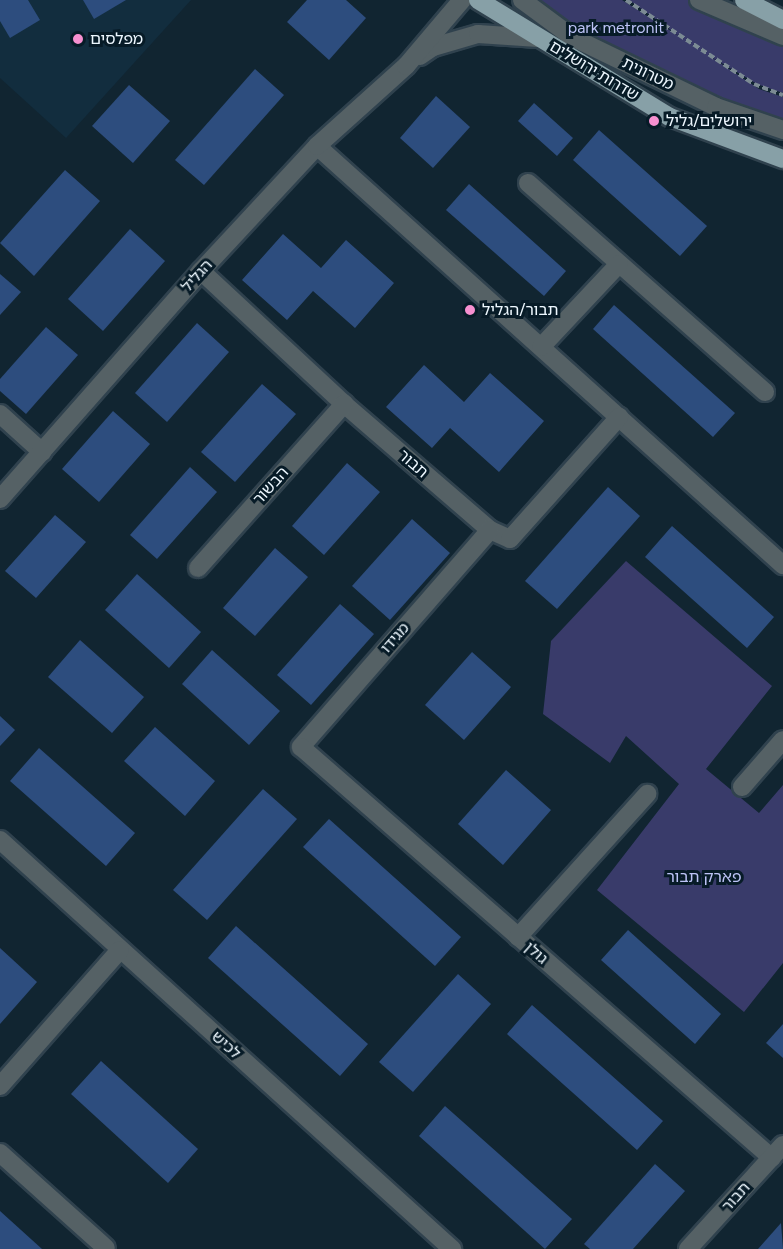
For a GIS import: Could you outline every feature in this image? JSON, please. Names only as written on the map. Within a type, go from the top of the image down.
[{"type":"main road","name":"שדרות ירושלים","points":[[478,0],[670,117],[783,159]]},
{"type":"main road","points":[[744,0],[783,20]]},
{"type":"street","name":"הגליל","points":[[406,66],[462,0]]},
{"type":"street","name":"מטרונית","points":[[522,0],[572,37],[716,107],[783,130]]},
{"type":"street","points":[[699,0],[783,36]]},
{"type":"street","name":"הגליל","points":[[0,499],[201,271],[317,146],[406,66],[433,47],[459,38],[478,34],[538,38]]},
{"type":"street","points":[[317,146],[783,565]]},
{"type":"street","points":[[528,183],[765,392]]},
{"type":"street","points":[[541,347],[619,264]]},
{"type":"street","name":"תבור","points":[[201,271],[344,404],[490,530]]},
{"type":"street","name":"הבשור","points":[[198,568],[344,404]]},
{"type":"street","points":[[0,414],[42,452]]},
{"type":"street","points":[[490,530],[510,539],[619,417]]},
{"type":"street","name":"מגידו","points":[[301,747],[490,530]]},
{"type":"street","points":[[742,787],[783,741]]},
{"type":"street","name":"גולן","points":[[301,747],[518,937],[777,1152]]},
{"type":"street","points":[[518,937],[647,794]]},
{"type":"street","name":"לכיש","points":[[0,840],[452,1249]]},
{"type":"street","points":[[0,1086],[120,950]]},
{"type":"street","name":"תבור","points":[[693,1248],[777,1152]]},
{"type":"street","points":[[0,1153],[106,1248]]},
{"type":"path","points":[[626,0],[754,84],[783,95]]},
{"type":"shaded area","name":"מפלסים","points":[[0,0],[191,0],[66,138],[0,78]]},
{"type":"green space","name":"park metronit","points":[[527,0],[622,0],[682,38],[629,0],[698,0],[783,36],[783,93],[757,84],[708,55],[759,89],[783,97],[783,130],[572,37]]},
{"type":"green space","name":"פארק תבור","points":[[626,561],[772,686],[706,769],[759,813],[783,785],[783,963],[744,1012],[597,890],[679,784],[626,736],[610,763],[543,714],[551,641]]},
{"type":"building","points":[[0,0],[28,0],[40,20],[10,38],[0,21]]},
{"type":"building","points":[[83,0],[126,0],[94,19]]},
{"type":"building","points":[[307,0],[346,0],[366,18],[329,60],[287,22]]},
{"type":"building","points":[[255,69],[284,95],[204,185],[175,160]]},
{"type":"building","points":[[129,85],[170,121],[133,163],[92,126]]},
{"type":"building","points":[[436,96],[470,127],[433,168],[400,138]]},
{"type":"building","points":[[534,103],[573,138],[557,156],[518,121]]},
{"type":"building","points":[[599,130],[707,226],[680,256],[573,160]]},
{"type":"building","points":[[65,170],[100,201],[34,276],[0,243]]},
{"type":"building","points":[[469,184],[566,271],[544,296],[446,210]]},
{"type":"building","points":[[130,229],[165,261],[103,331],[68,299]]},
{"type":"building","points":[[283,234],[321,268],[346,240],[394,283],[355,328],[313,291],[287,320],[242,280]]},
{"type":"building","points":[[0,274],[21,292],[0,315]]},
{"type":"building","points":[[614,305],[735,413],[713,437],[593,329]]},
{"type":"building","points":[[197,323],[229,352],[167,422],[135,393]]},
{"type":"building","points":[[46,327],[78,355],[26,414],[0,391],[0,379]]},
{"type":"building","points":[[424,365],[464,402],[490,373],[544,421],[499,472],[450,428],[432,448],[386,407]]},
{"type":"building","points":[[262,384],[296,414],[235,482],[201,452]]},
{"type":"building","points":[[113,411],[150,444],[99,502],[62,469]]},
{"type":"building","points":[[347,463],[380,492],[324,555],[292,526]]},
{"type":"building","points":[[190,467],[217,492],[157,559],[130,535]]},
{"type":"building","points":[[608,487],[640,516],[557,609],[525,581]]},
{"type":"building","points":[[55,515],[86,542],[36,598],[5,571]]},
{"type":"building","points":[[412,519],[450,553],[390,620],[352,586]]},
{"type":"building","points":[[672,526],[774,617],[747,648],[645,557]]},
{"type":"building","points":[[275,548],[308,577],[255,636],[223,608]]},
{"type":"building","points":[[137,574],[201,632],[169,668],[105,610]]},
{"type":"building","points":[[340,604],[374,634],[311,705],[277,675]]},
{"type":"building","points":[[80,640],[144,697],[112,733],[48,677]]},
{"type":"building","points":[[212,650],[280,711],[249,745],[182,684]]},
{"type":"building","points":[[472,652],[511,687],[464,740],[425,705]]},
{"type":"building","points":[[0,716],[15,730],[0,746]]},
{"type":"building","points":[[155,727],[215,781],[185,816],[124,761]]},
{"type":"building","points":[[39,748],[135,833],[106,866],[10,781]]},
{"type":"building","points":[[506,770],[551,810],[503,865],[458,824]]},
{"type":"building","points":[[263,789],[297,819],[207,920],[173,890]]},
{"type":"building","points":[[329,819],[461,937],[435,966],[303,847]]},
{"type":"building","points":[[236,926],[368,1044],[340,1076],[208,958]]},
{"type":"building","points":[[628,930],[721,1014],[695,1044],[601,960]]},
{"type":"building","points":[[0,948],[37,982],[0,1024]]},
{"type":"building","points":[[458,974],[491,1004],[413,1092],[379,1062]]},
{"type":"building","points":[[532,1005],[663,1121],[637,1150],[507,1034]]},
{"type":"building","points":[[783,1024],[783,1058],[766,1043]]},
{"type":"building","points":[[101,1061],[198,1149],[168,1183],[71,1094]]},
{"type":"building","points":[[445,1106],[572,1219],[545,1249],[419,1136]]},
{"type":"building","points":[[655,1164],[685,1191],[633,1249],[590,1249],[584,1244]]},
{"type":"building","points":[[0,1211],[42,1249],[0,1249]]},
{"type":"building","points":[[781,1223],[783,1249],[758,1249]]},
{"type":"place","name":"מפלסים","points":[[78,39]]},
{"type":"place","name":"ירושלים/גליל","points":[[654,121]]},
{"type":"place","name":"תבור/הגליל","points":[[470,310]]}]
